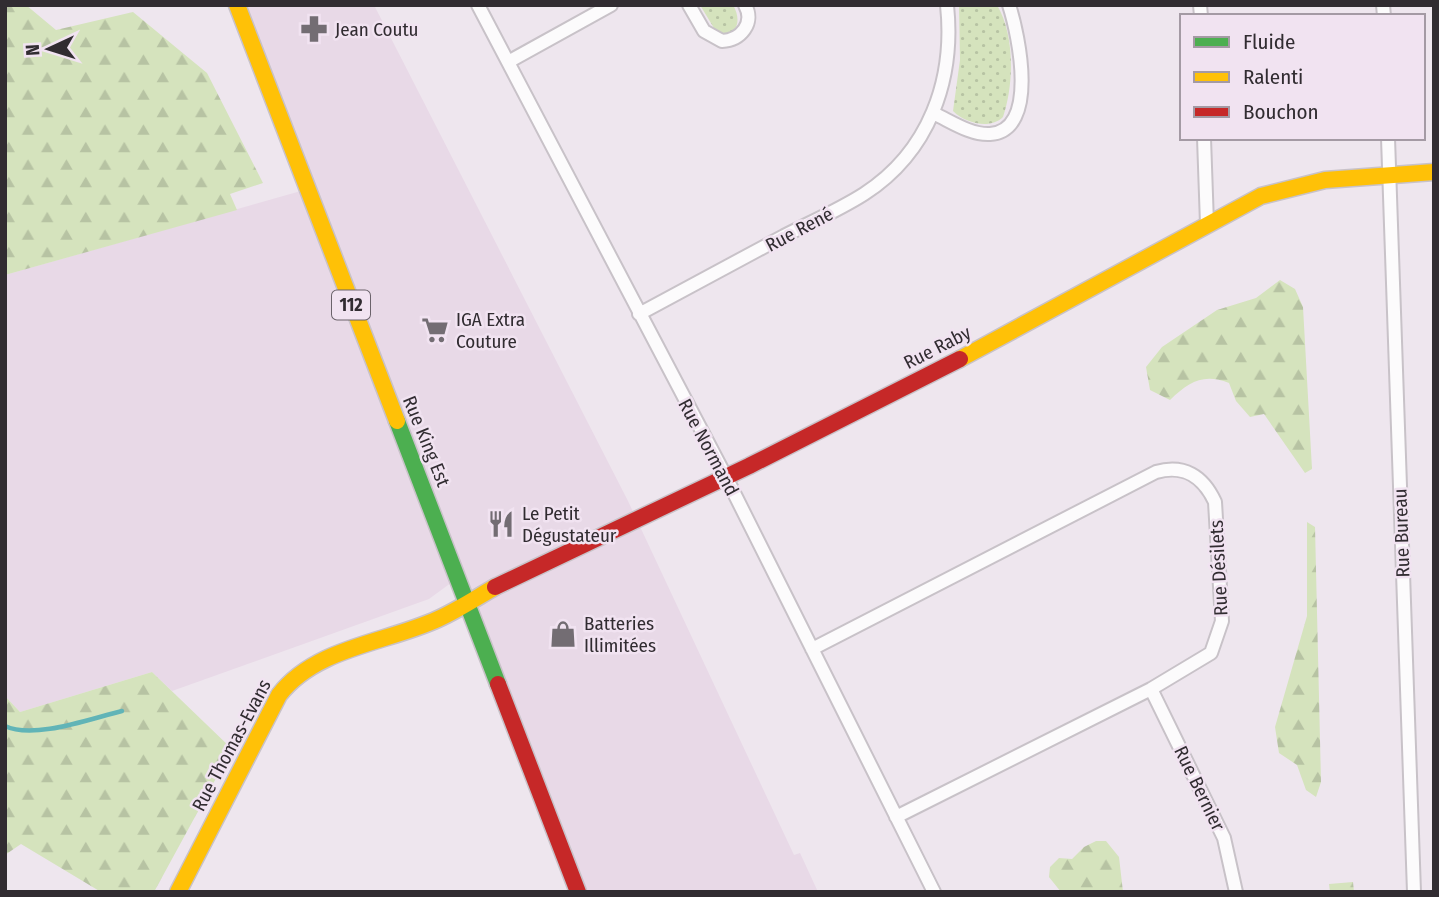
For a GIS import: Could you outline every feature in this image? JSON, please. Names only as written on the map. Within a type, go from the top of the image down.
[{"type":"street","name":"Rue King Est","points":[[237,5],[578,892]]},
{"type":"street","name":"Rue Normand","points":[[478,5],[726,477],[934,892]]},
{"type":"street","points":[[508,62],[611,5]]},
{"type":"street","points":[[689,5],[704,31],[722,41],[735,39],[746,27],[748,12],[744,5]]},
{"type":"street","name":"Rue René","points":[[639,314],[864,193],[904,160],[935,114],[948,56],[947,5]]},
{"type":"street","points":[[935,114],[972,132],[988,134],[1011,127],[1018,117],[1021,91],[1016,34],[1009,5]]},
{"type":"street","points":[[1204,140],[1207,224]]},
{"type":"street","name":"Rue Bureau","points":[[1388,140],[1414,892]]},
{"type":"street","name":"Rue Raby","points":[[469,604],[497,586],[726,477],[978,349],[1207,224],[1282,188],[1330,177],[1434,172]]},
{"type":"street","name":"Rue Désilets","points":[[812,649],[1136,481],[1170,468],[1182,469],[1204,481],[1215,502],[1222,621],[1211,653],[1151,689],[896,817]]},
{"type":"street","name":"Rue Thomas-Evans","points":[[178,892],[272,708],[289,682],[314,664],[438,620],[469,604]]},
{"type":"street","name":"Rue Bernier","points":[[1151,689],[1224,838],[1236,892]]},
{"type":"shaded area","points":[[237,5],[374,5],[628,501],[794,855],[800,853],[818,892],[578,892],[459,577],[429,599],[172,691],[152,672],[20,712],[5,696],[5,275],[308,189]]},
{"type":"green space","points":[[5,5],[26,5],[56,30],[133,12],[207,73],[263,183],[230,194],[237,210],[5,275]]},
{"type":"green space","points":[[700,5],[733,5],[737,16],[734,30],[730,33],[717,33]]},
{"type":"green space","points":[[959,5],[997,5],[1003,17],[1010,45],[1011,75],[1007,104],[1003,117],[998,121],[985,124],[971,122],[953,111],[960,60]]},
{"type":"green space","points":[[1280,280],[1295,289],[1303,307],[1312,469],[1305,473],[1264,414],[1250,417],[1236,401],[1229,383],[1211,379],[1197,381],[1170,400],[1150,390],[1146,367],[1162,347],[1217,310],[1256,298]]},
{"type":"green space","points":[[1307,522],[1315,527],[1321,782],[1316,797],[1306,790],[1297,765],[1279,753],[1275,727],[1307,616]]},
{"type":"green space","points":[[152,672],[232,749],[154,892],[101,892],[21,844],[5,855],[5,696],[20,712]]},
{"type":"green space","points":[[1096,841],[1106,841],[1119,857],[1123,892],[1061,892],[1049,877],[1050,867],[1059,858],[1072,859],[1084,847]]},
{"type":"green space","points":[[1353,882],[1354,892],[1330,892],[1329,884]]},
{"type":"waterway","points":[[5,726],[17,730],[47,729],[122,711]]},
{"type":"traffic: fast","points":[[397,421],[498,684]]},
{"type":"traffic: slow","points":[[237,5],[397,421]]},
{"type":"traffic: slow","points":[[960,359],[1261,196],[1325,180],[1434,172]]},
{"type":"traffic: slow","points":[[178,892],[279,695],[294,679],[332,656],[438,619],[495,587]]},
{"type":"traffic: jam","points":[[495,587],[749,466],[960,359]]},
{"type":"traffic: jam","points":[[498,684],[578,892]]},
{"type":"place","name":"Jean Coutu","points":[[314,29]]},
{"type":"place","name":"IGA Extra Couture","points":[[435,330]]},
{"type":"place","name":"Le Petit Dégustateur","points":[[501,524]]},
{"type":"place","name":"Batteries Illimitées","points":[[563,634]]}]
